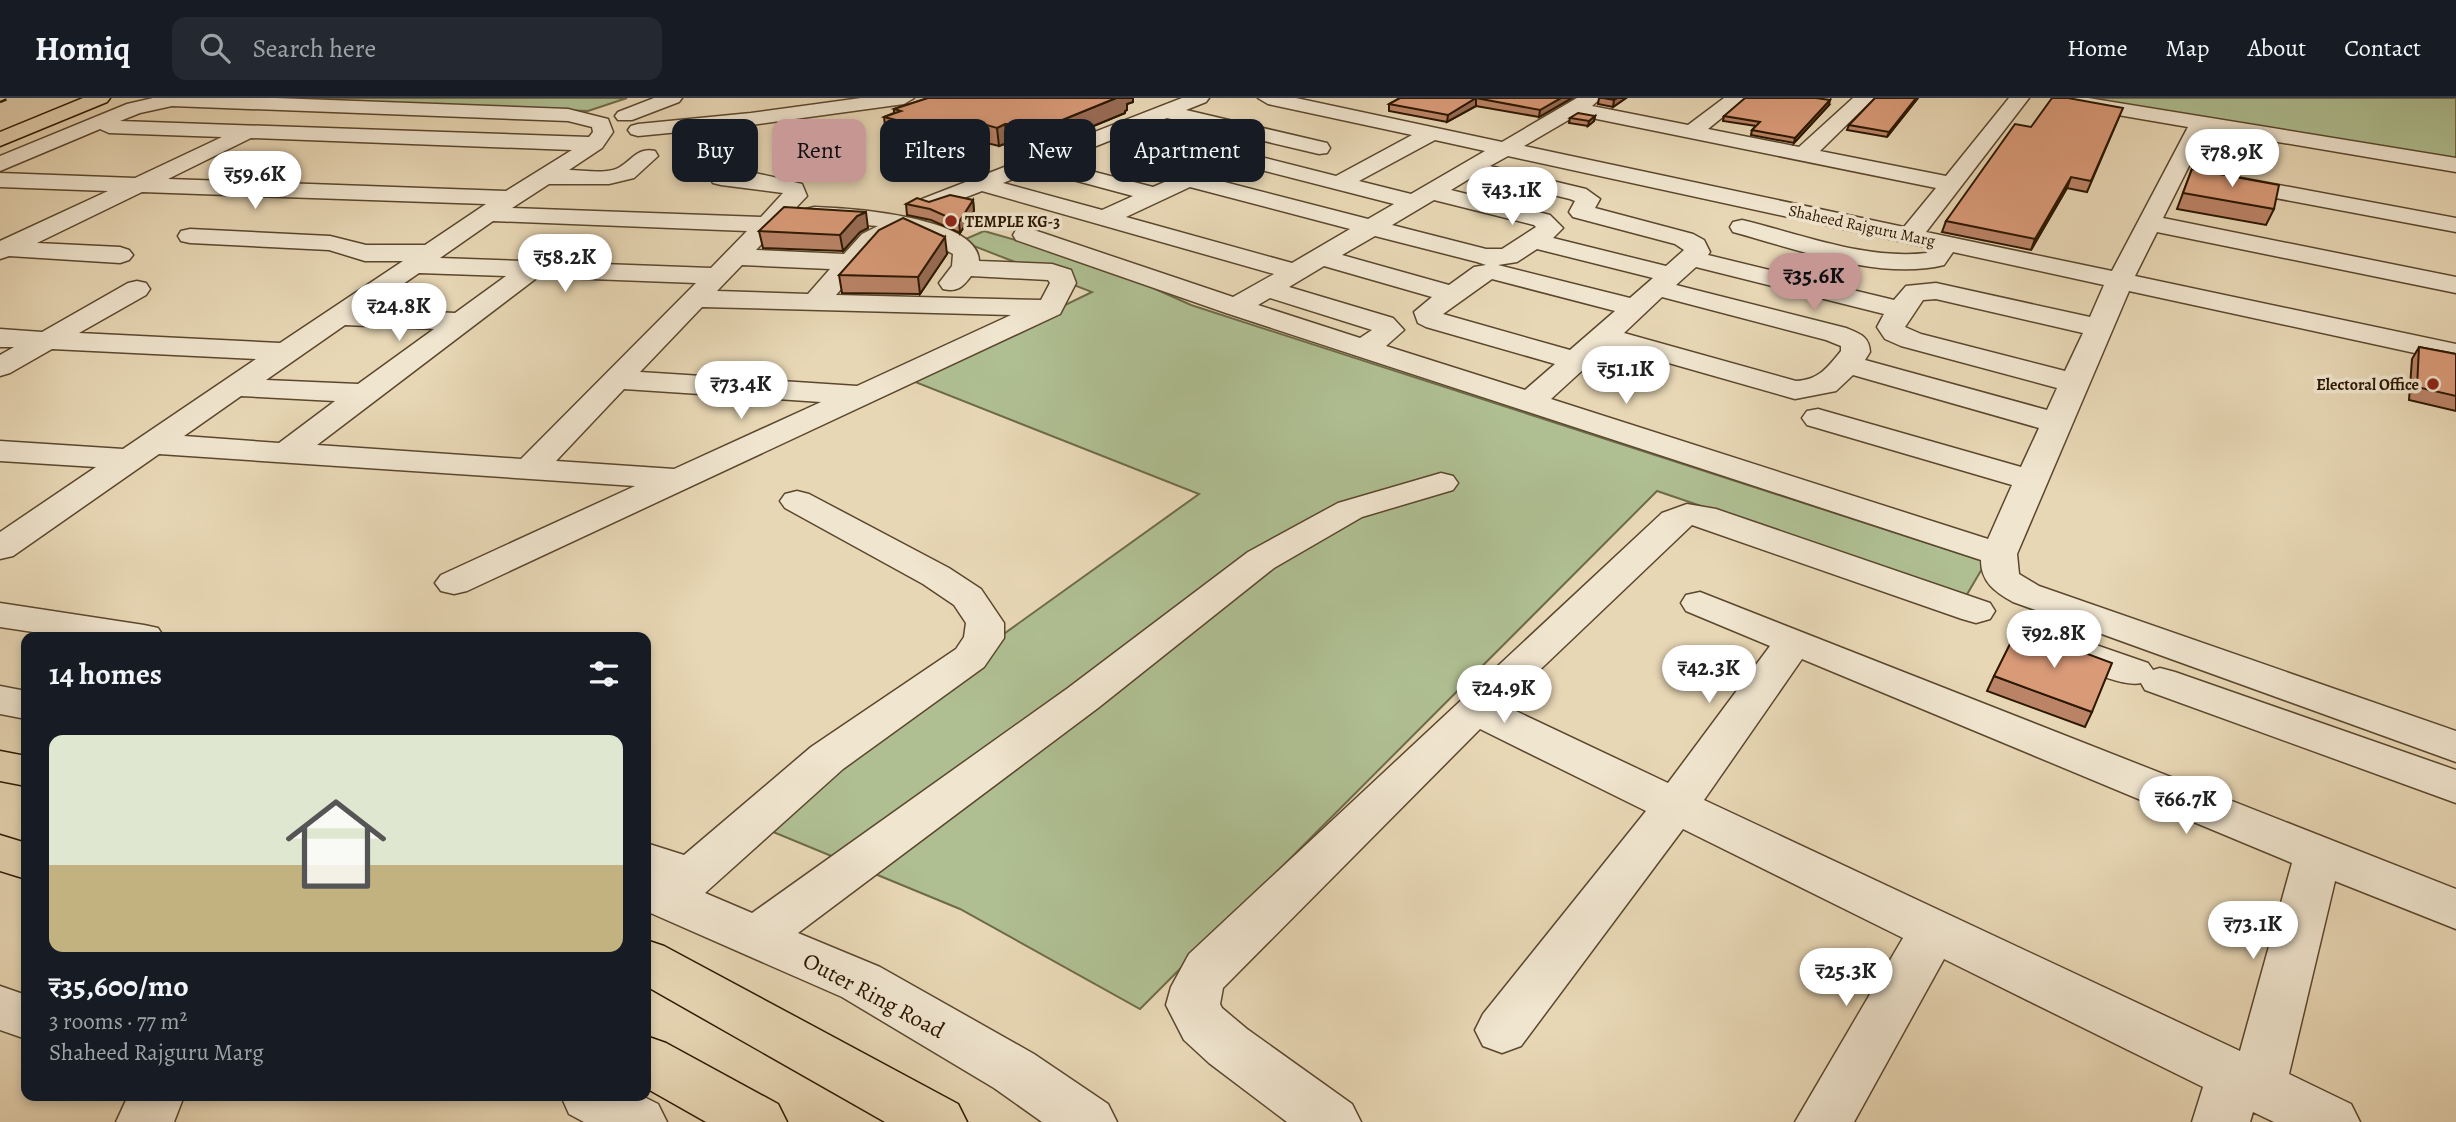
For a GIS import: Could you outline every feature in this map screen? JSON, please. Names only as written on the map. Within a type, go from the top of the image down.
[{"type":"main road","points":[[6,136],[100,98]]},
{"type":"main road","points":[[0,766],[21,770]]},
{"type":"main road","points":[[0,853],[21,859]]},
{"type":"main road","points":[[651,964],[938,1122]]},
{"type":"main road","points":[[651,1063],[758,1122]]},
{"type":"street","points":[[672,98],[632,123],[751,119],[904,98]]},
{"type":"street","points":[[1145,119],[1199,98]]},
{"type":"street","name":"Shaheed Rajguru Marg","points":[[1268,98],[2456,354]]},
{"type":"street","points":[[1691,132],[1736,98]]},
{"type":"street","points":[[1804,154],[1864,98]]},
{"type":"street","points":[[1911,235],[2020,98]]},
{"type":"street","points":[[2054,98],[2456,165]]},
{"type":"street","points":[[0,164],[134,107],[156,102],[585,117],[601,123],[603,132],[595,144],[499,206],[0,548]]},
{"type":"street","points":[[1279,168],[1319,148],[1391,103]]},
{"type":"street","points":[[1236,307],[1582,103],[1691,132],[1952,184]]},
{"type":"street","points":[[2,250],[305,106]]},
{"type":"street","points":[[372,158],[457,111]]},
{"type":"street","points":[[1165,111],[1319,148]]},
{"type":"street","points":[[2200,122],[2120,280],[1999,555],[1998,570],[2004,582],[2147,676],[2456,787]]},
{"type":"street","points":[[89,126],[595,144]]},
{"type":"street","points":[[1339,183],[1432,133]]},
{"type":"street","points":[[2349,186],[2358,149]]},
{"type":"street","points":[[544,177],[609,177],[626,173],[648,156]]},
{"type":"street","points":[[1196,182],[1486,257],[1508,257],[1551,228],[1549,224],[1422,197],[1339,183],[1265,165]]},
{"type":"street","points":[[1469,169],[1578,194],[1588,199],[1581,212],[1684,239],[1695,245],[1697,252],[1530,402]]},
{"type":"street","points":[[272,215],[348,171]]},
{"type":"street","points":[[2175,173],[2349,186],[2456,225]]},
{"type":"street","points":[[930,204],[1004,175]]},
{"type":"street","points":[[1096,179],[1156,195]]},
{"type":"street","points":[[0,180],[311,191],[499,206],[775,219],[863,216],[902,223],[963,249],[965,263],[937,305]]},
{"type":"street","points":[[531,468],[796,196],[794,189],[758,181]]},
{"type":"street","points":[[1105,218],[1184,182]]},
{"type":"street","points":[[981,184],[1296,272]]},
{"type":"street","points":[[815,302],[871,239],[902,223]]},
{"type":"street","points":[[2150,223],[2456,285]]},
{"type":"street","points":[[1742,228],[1888,262],[1918,264],[1935,260],[1947,243]]},
{"type":"street","points":[[1025,235],[1236,307],[1999,555]]},
{"type":"street","points":[[190,236],[330,243],[365,253],[532,269],[729,267],[906,252],[937,253],[965,263],[1052,272],[1062,276],[1063,282],[1050,308],[454,583]]},
{"type":"street","points":[[1533,240],[1673,274],[1900,310]]},
{"type":"street","points":[[2,250],[120,255]]},
{"type":"street","points":[[1321,257],[1451,294]]},
{"type":"street","points":[[286,452],[532,269]]},
{"type":"street","points":[[1576,361],[1428,317],[1428,312],[1483,273],[1492,271],[1636,308]]},
{"type":"street","points":[[1604,336],[1794,390],[1816,390],[1828,386],[1856,352],[1855,342],[1673,274]]},
{"type":"street","points":[[0,367],[137,289]]},
{"type":"street","points":[[1267,289],[1383,324],[1391,330],[1364,348]]},
{"type":"street","points":[[2074,383],[1910,340],[1895,333],[1891,327],[1900,310],[1915,292],[1936,291],[2099,328]]},
{"type":"street","points":[[697,299],[1050,308]]},
{"type":"street","points":[[339,316],[462,322]]},
{"type":"street","points":[[0,338],[286,352]]},
{"type":"street","points":[[1845,364],[2057,423]]},
{"type":"street","points":[[618,380],[861,395]]},
{"type":"street","points":[[234,387],[365,394]]},
{"type":"street","points":[[1818,418],[2031,480]]},
{"type":"street","points":[[0,451],[286,452],[679,480]]},
{"type":"street","points":[[756,937],[1083,698],[1261,560],[1350,510],[1441,483]]},
{"type":"street","points":[[662,882],[827,758],[970,658],[984,638],[985,622],[968,597],[936,576],[797,501]]},
{"type":"street","points":[[1332,1122],[1228,1046],[1203,1024],[1193,1005],[1197,987],[1207,969],[1674,520],[1687,514],[1704,516],[1976,611]]},
{"type":"street","points":[[1700,603],[2456,910]]},
{"type":"street","points":[[0,615],[111,632]]},
{"type":"street","points":[[2026,631],[2088,635],[2456,747]]},
{"type":"street","points":[[1502,1030],[1676,806],[1794,641]]},
{"type":"street","points":[[0,700],[21,704]]},
{"type":"street","points":[[1475,709],[1934,931],[2238,1095],[2331,1122]]},
{"type":"street","points":[[2238,1095],[2318,854]]},
{"type":"street","name":"Outer Ring Road","points":[[662,882],[756,937],[861,982],[1014,1071],[1088,1122]]},
{"type":"street","points":[[1824,1122],[1934,931]]},
{"type":"street","points":[[0,1008],[21,1015]]},
{"type":"street","points":[[145,1122],[154,1101]]},
{"type":"street","points":[[583,1101],[586,1122]]},
{"type":"street","points":[[598,1101],[638,1122]]},
{"type":"green space","points":[[220,98],[627,98],[588,111]]},
{"type":"green space","points":[[2063,98],[2456,98],[2456,163]]},
{"type":"green space","points":[[984,231],[1102,265],[1191,305],[1986,562],[1966,596],[1657,491],[1140,1009],[960,909],[744,820],[1199,494],[910,380],[1092,292],[961,241]]},
{"type":"building","points":[[928,98],[1116,98],[1065,119],[1004,119],[1004,124],[997,128],[990,126],[990,119],[884,117],[901,111],[894,109]]},
{"type":"building","points":[[1400,98],[1476,98],[1448,115],[1389,104]]},
{"type":"building","points":[[1476,98],[1561,98],[1540,110]]},
{"type":"building","points":[[1745,98],[1830,100],[1795,138],[1752,130],[1760,122],[1724,116]]},
{"type":"building","points":[[1875,98],[1916,98],[1889,132],[1849,125]]},
{"type":"building","points":[[2052,98],[2068,98],[2123,108],[2091,181],[2071,177],[2035,239],[1946,221],[2015,124],[2031,127]]},
{"type":"building","points":[[1578,113],[1595,116],[1589,121],[1570,118]]},
{"type":"building","points":[[2192,169],[2279,185],[2274,209],[2183,193]]},
{"type":"building","points":[[950,195],[973,200],[959,222],[930,209],[906,204],[917,198],[929,202]]},
{"type":"building","points":[[784,207],[866,212],[857,216],[840,235],[759,231]]},
{"type":"building","points":[[903,218],[945,237],[918,277],[839,275],[879,230]]},
{"type":"building","points":[[2419,347],[2456,354],[2456,396],[2417,387]]},
{"type":"building","points":[[2018,628],[2112,663],[2092,712],[1994,676]]},
{"type":"railway","points":[[0,102],[10,98]]},
{"type":"place","name":"TEMPLE KG-3","points":[[951,221]]},
{"type":"place","name":"Electoral Office","points":[[2433,384]]}]
